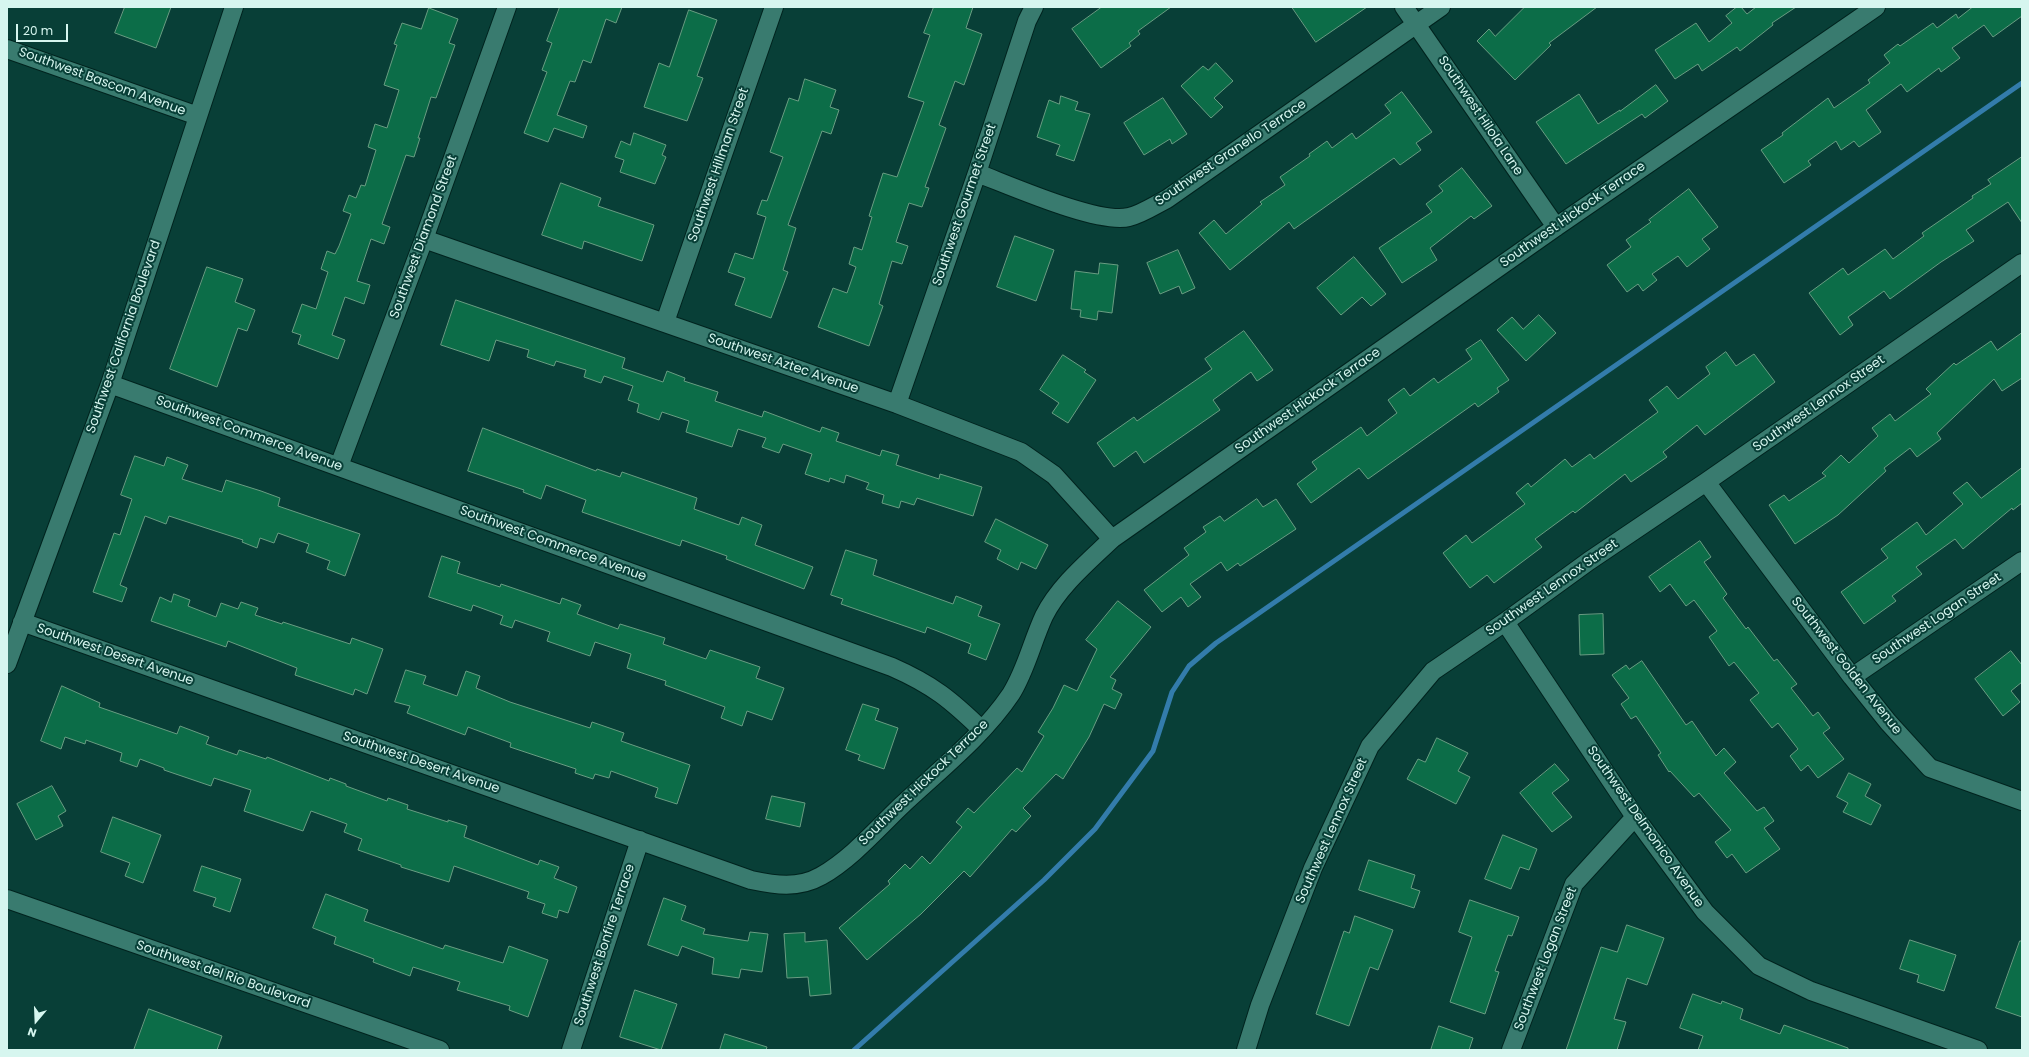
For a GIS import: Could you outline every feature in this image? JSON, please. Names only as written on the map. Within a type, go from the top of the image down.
[{"type":"street","name":"Southwest California Boulevard","points":[[7,664],[110,384],[234,7]]},
{"type":"street","name":"Southwest Diamond Street","points":[[339,466],[424,239],[507,7]]},
{"type":"street","name":"Southwest Hillman Street","points":[[665,322],[774,7]]},
{"type":"street","name":"Southwest Gourmet Street","points":[[897,404],[977,173],[1027,21],[1034,7]]},
{"type":"street","name":"Southwest Hilola Lane","points":[[1404,7],[1556,227]]},
{"type":"street","name":"Southwest Granello Terrace","points":[[977,173],[1075,209],[1112,218],[1128,218],[1167,199],[1441,7]]},
{"type":"street","name":"Southwest Hickock Terrace","points":[[821,876],[857,848],[982,730],[1011,693],[1023,669],[1045,615],[1080,569],[1112,539],[1556,227],[1876,7]]},
{"type":"street","name":"Southwest Bascom Avenue","points":[[7,48],[198,116]]},
{"type":"street","name":"Southwest Aztec Avenue","points":[[424,239],[897,404],[1021,452],[1054,475],[1112,539]]},
{"type":"street","name":"Southwest Lennox Street","points":[[1246,1050],[1260,1005],[1313,868],[1370,746],[1433,672],[1590,560],[1706,482],[2022,263]]},
{"type":"street","name":"Southwest Commerce Avenue","points":[[110,384],[892,667],[934,687],[954,703],[982,730]]},
{"type":"street","name":"Southwest Golden Avenue","points":[[1706,482],[1852,677],[1888,722],[1930,768],[2022,801]]},
{"type":"street","name":"Southwest Logan Street","points":[[1852,677],[2022,561]]},
{"type":"street","name":"Southwest Desert Avenue","points":[[22,622],[751,880],[791,886],[821,876]]},
{"type":"street","name":"Southwest Delmonico Avenue","points":[[1505,622],[1635,817],[1705,912],[1759,966],[1811,992],[1978,1050]]},
{"type":"street","name":"Southwest Logan Street","points":[[1511,1050],[1574,884],[1635,817]]},
{"type":"street","name":"Southwest Bonfire Terrace","points":[[571,1050],[640,840]]},
{"type":"street","name":"Southwest del Rio Boulevard","points":[[7,899],[440,1050]]},
{"type":"building","points":[[125,7],[171,7],[156,48],[115,33]]},
{"type":"building","points":[[560,7],[622,7],[616,23],[606,19],[591,63],[583,60],[575,82],[570,81],[557,115],[587,126],[583,138],[554,128],[548,142],[524,133],[547,72],[542,70],[552,43],[547,41]]},
{"type":"building","points":[[934,7],[973,7],[966,28],[982,34],[964,85],[955,81],[939,125],[946,128],[925,187],[929,188],[922,207],[909,203],[896,242],[908,246],[902,264],[892,261],[879,304],[883,306],[869,346],[818,327],[833,288],[847,293],[856,267],[849,264],[854,247],[862,250],[872,217],[869,216],[883,173],[897,177],[924,102],[908,97],[930,35],[924,33]]},
{"type":"building","points":[[1102,7],[1171,7],[1138,31],[1140,34],[1129,43],[1131,46],[1101,68],[1072,29]]},
{"type":"building","points":[[1292,7],[1367,7],[1316,42]]},
{"type":"building","points":[[1525,7],[1597,7],[1549,43],[1551,45],[1515,80],[1477,41],[1489,29],[1495,36]]},
{"type":"building","points":[[1737,7],[1741,7],[1747,14],[1756,7],[1796,7],[1772,23],[1773,25],[1740,51],[1737,47],[1702,71],[1698,64],[1675,79],[1655,50],[1696,23],[1709,42],[1732,23],[1726,16]]},
{"type":"building","points":[[1973,7],[2022,7],[2022,16],[1993,37],[1984,25],[1952,48],[1960,58],[1941,72],[1939,68],[1907,92],[1901,84],[1866,110],[1881,132],[1859,147],[1854,141],[1841,150],[1836,141],[1808,161],[1811,165],[1784,183],[1761,150],[1783,135],[1782,133],[1828,98],[1834,108],[1870,83],[1868,80],[1890,63],[1884,55],[1898,44],[1900,46],[1933,23],[1937,28],[1956,14],[1958,18]]},
{"type":"building","points":[[429,8],[458,19],[449,43],[455,45],[436,98],[431,97],[418,138],[420,138],[414,157],[406,155],[382,224],[390,227],[384,244],[371,239],[357,281],[370,285],[364,304],[345,297],[332,335],[345,340],[338,359],[298,344],[301,335],[292,332],[302,304],[316,309],[328,272],[321,269],[327,251],[335,254],[351,214],[343,211],[349,195],[356,198],[361,185],[365,186],[376,150],[368,147],[375,124],[387,128],[399,90],[384,85],[397,45],[394,44],[402,23],[421,29]]},
{"type":"building","points":[[689,10],[717,20],[697,76],[703,78],[687,121],[644,107],[659,63],[669,67]]},
{"type":"building","points":[[1216,63],[1233,81],[1214,98],[1223,107],[1211,118],[1181,86],[1203,66],[1208,70]]},
{"type":"building","points":[[805,79],[836,90],[830,107],[839,110],[831,134],[822,131],[788,225],[796,228],[783,270],[788,272],[771,318],[735,305],[745,278],[728,272],[735,253],[753,259],[766,217],[757,214],[762,200],[767,201],[783,157],[770,152],[789,98],[798,101]]},
{"type":"building","points":[[1656,85],[1668,101],[1645,118],[1642,114],[1566,164],[1536,122],[1579,94],[1598,124],[1620,111]]},
{"type":"building","points":[[1402,92],[1432,132],[1416,143],[1421,150],[1400,165],[1394,158],[1294,229],[1289,222],[1230,270],[1199,233],[1214,220],[1226,234],[1262,204],[1260,202],[1285,185],[1280,177],[1310,156],[1309,154],[1327,141],[1332,148],[1352,133],[1356,139],[1391,113],[1385,105]]},
{"type":"building","points":[[1061,96],[1078,102],[1075,110],[1090,114],[1074,161],[1056,155],[1060,145],[1037,137],[1049,100],[1059,104]]},
{"type":"building","points":[[1163,98],[1187,134],[1172,144],[1170,139],[1144,155],[1124,123]]},
{"type":"building","points":[[634,133],[666,145],[662,155],[666,157],[655,184],[620,172],[624,160],[615,157],[621,141],[630,145]]},
{"type":"building","points":[[2022,157],[2022,223],[2008,202],[1966,230],[1974,241],[1941,262],[1890,299],[1884,291],[1848,317],[1853,325],[1840,335],[1809,293],[1843,268],[1848,275],[1885,249],[1893,259],[1924,236],[1922,233],[1973,198],[1972,196],[1991,184],[1988,180]]},
{"type":"building","points":[[1462,168],[1492,206],[1474,219],[1471,216],[1430,248],[1437,260],[1402,283],[1379,248],[1432,212],[1426,204],[1443,191],[1439,186]]},
{"type":"building","points":[[561,183],[601,198],[598,206],[654,225],[642,261],[584,241],[582,249],[542,235]]},
{"type":"building","points":[[1689,189],[1718,227],[1702,239],[1710,249],[1687,267],[1678,256],[1652,274],[1657,280],[1643,291],[1638,284],[1627,292],[1607,265],[1631,247],[1626,240],[1651,222],[1649,220]]},
{"type":"building","points":[[1015,236],[1054,250],[1036,301],[997,287]]},
{"type":"building","points":[[1178,250],[1195,288],[1182,294],[1179,286],[1160,294],[1147,263]]},
{"type":"building","points":[[1354,257],[1386,294],[1371,306],[1362,297],[1341,315],[1317,288]]},
{"type":"building","points":[[1100,263],[1118,265],[1112,313],[1098,311],[1097,320],[1080,317],[1081,310],[1071,309],[1075,271],[1098,274]]},
{"type":"building","points":[[207,267],[243,279],[235,302],[255,310],[247,331],[238,328],[217,387],[170,369]]},
{"type":"building","points":[[456,300],[625,358],[622,368],[663,382],[667,371],[685,378],[684,381],[718,392],[715,401],[762,417],[764,411],[820,432],[822,427],[839,433],[836,441],[880,456],[882,450],[899,455],[896,465],[939,479],[940,474],[982,487],[973,516],[917,498],[914,505],[901,501],[899,508],[882,503],[884,495],[866,489],[869,483],[846,475],[844,483],[830,478],[829,482],[805,474],[812,454],[783,444],[779,453],[762,447],[766,438],[738,429],[732,447],[686,432],[689,421],[662,412],[659,420],[637,412],[639,404],[628,400],[633,386],[604,376],[601,383],[584,377],[586,370],[556,361],[554,366],[527,357],[529,350],[496,340],[489,361],[441,345]]},
{"type":"building","points":[[1539,315],[1556,333],[1526,361],[1497,330],[1512,317],[1523,329]]},
{"type":"building","points":[[1244,331],[1273,370],[1257,381],[1251,372],[1213,400],[1220,410],[1144,463],[1136,451],[1114,467],[1097,443],[1134,417],[1137,421],[1212,369],[1205,359]]},
{"type":"building","points":[[2022,333],[2022,378],[2002,391],[1994,379],[1937,433],[1941,439],[1917,457],[1910,448],[1884,468],[1886,471],[1838,515],[1795,544],[1769,505],[1784,495],[1789,501],[1826,476],[1822,473],[1841,455],[1849,463],[1878,436],[1872,428],[1890,414],[1895,421],[1931,394],[1926,389],[1954,363],[1956,365],[1991,341],[1997,350]]},
{"type":"building","points":[[1481,340],[1509,380],[1497,388],[1499,392],[1478,407],[1475,403],[1368,479],[1359,468],[1311,503],[1297,484],[1317,469],[1312,462],[1361,427],[1367,436],[1397,413],[1388,400],[1404,388],[1410,396],[1434,378],[1438,383],[1472,359],[1466,350]]},
{"type":"building","points":[[1726,352],[1736,366],[1754,354],[1775,382],[1705,435],[1697,425],[1663,452],[1667,457],[1631,482],[1625,474],[1575,513],[1573,511],[1535,539],[1542,547],[1494,583],[1487,575],[1470,588],[1443,553],[1466,535],[1472,543],[1525,504],[1516,493],[1528,483],[1531,487],[1565,459],[1572,467],[1590,454],[1594,459],[1658,412],[1649,400],[1667,386],[1678,399],[1710,374],[1706,367]]},
{"type":"building","points":[[1063,355],[1086,370],[1084,372],[1096,380],[1068,423],[1052,413],[1059,403],[1040,390]]},
{"type":"building","points":[[483,428],[596,471],[597,469],[620,477],[622,472],[697,498],[694,509],[739,525],[742,517],[762,525],[755,545],[813,567],[804,589],[726,559],[727,556],[682,540],[680,546],[582,512],[586,500],[546,485],[541,499],[523,492],[524,490],[468,471]]},
{"type":"building","points":[[135,456],[164,466],[167,457],[188,465],[182,479],[222,492],[226,480],[280,498],[278,506],[360,534],[345,576],[327,569],[330,561],[306,552],[309,544],[278,533],[274,543],[260,538],[257,548],[242,542],[243,540],[169,516],[166,524],[145,516],[120,585],[127,588],[122,602],[93,592],[114,533],[120,535],[132,499],[121,495]]},
{"type":"building","points":[[2022,468],[2022,503],[2013,510],[2012,508],[1963,549],[1955,539],[1916,567],[1922,574],[1892,596],[1896,601],[1864,624],[1841,592],[1888,558],[1881,549],[1917,522],[1926,535],[1963,504],[1953,493],[1967,482],[1981,498]]},
{"type":"building","points":[[1257,499],[1263,507],[1276,499],[1296,529],[1240,566],[1238,563],[1227,571],[1221,562],[1190,584],[1201,597],[1188,607],[1181,597],[1162,612],[1144,590],[1189,555],[1184,548],[1206,532],[1203,527],[1220,516],[1224,521]]},
{"type":"building","points":[[996,519],[1048,545],[1036,569],[1021,562],[1018,570],[997,559],[1001,550],[985,542]]},
{"type":"building","points":[[1700,541],[1711,557],[1704,562],[1727,594],[1723,598],[1746,629],[1748,627],[1774,661],[1777,659],[1797,684],[1791,688],[1813,716],[1818,712],[1830,728],[1823,733],[1844,759],[1818,778],[1808,765],[1801,771],[1790,756],[1798,749],[1778,723],[1772,728],[1750,700],[1759,693],[1734,662],[1729,666],[1709,637],[1717,631],[1694,600],[1686,606],[1670,584],[1660,592],[1649,577]]},
{"type":"building","points":[[846,550],[877,560],[873,575],[953,604],[956,596],[982,606],[978,616],[1000,624],[986,660],[968,653],[971,644],[927,627],[925,633],[841,604],[843,599],[831,595]]},
{"type":"building","points":[[442,556],[460,562],[457,573],[500,587],[501,584],[560,604],[562,598],[581,605],[577,614],[618,629],[620,624],[665,638],[663,644],[706,659],[710,650],[760,667],[756,678],[784,688],[772,720],[747,711],[742,726],[721,718],[725,707],[665,685],[666,681],[627,668],[631,654],[595,642],[590,656],[547,641],[550,632],[515,620],[512,628],[500,624],[503,616],[473,605],[471,611],[429,597]]},
{"type":"building","points":[[174,594],[190,600],[188,606],[216,617],[221,603],[238,609],[241,602],[258,608],[255,615],[282,624],[283,622],[350,644],[352,638],[383,649],[367,694],[355,689],[353,695],[295,675],[297,668],[228,641],[226,647],[151,621],[160,597],[171,602]]},
{"type":"building","points":[[1118,601],[1151,627],[1110,677],[1116,680],[1112,689],[1122,694],[1115,709],[1104,704],[1089,737],[1063,779],[1056,774],[1023,808],[1031,816],[1016,832],[1012,829],[970,877],[964,871],[921,914],[867,960],[839,928],[890,884],[888,881],[905,864],[910,869],[922,856],[930,864],[962,827],[956,822],[968,808],[974,813],[1017,768],[1022,772],[1044,736],[1038,732],[1053,708],[1064,685],[1077,691],[1097,649],[1086,640]]},
{"type":"building","points":[[1603,614],[1604,654],[1580,655],[1579,615]]},
{"type":"building","points":[[2011,651],[2022,665],[2022,682],[2011,691],[2020,702],[2003,716],[1975,679]]},
{"type":"building","points":[[1642,661],[1686,725],[1692,721],[1716,756],[1724,748],[1736,762],[1724,773],[1757,811],[1764,807],[1774,821],[1764,828],[1780,849],[1746,873],[1732,854],[1727,858],[1715,842],[1731,830],[1699,793],[1694,797],[1670,771],[1669,772],[1658,755],[1661,753],[1636,716],[1631,719],[1621,704],[1629,698],[1612,675],[1626,665],[1629,669]]},
{"type":"building","points":[[406,670],[426,676],[423,684],[457,696],[466,671],[480,676],[476,688],[510,702],[590,728],[592,722],[624,733],[621,741],[690,765],[677,804],[655,797],[658,788],[611,771],[609,778],[595,774],[593,779],[575,773],[576,769],[510,747],[511,743],[468,727],[465,735],[407,713],[410,706],[395,702]]},
{"type":"building","points":[[62,686],[100,703],[99,707],[177,734],[180,726],[209,737],[206,744],[237,755],[239,750],[266,759],[267,757],[329,781],[330,778],[346,784],[346,786],[387,801],[388,798],[408,805],[407,809],[448,822],[448,820],[467,826],[464,837],[538,865],[540,860],[559,867],[554,878],[577,887],[568,913],[559,910],[557,918],[542,913],[545,904],[527,898],[529,892],[454,866],[449,882],[401,867],[401,865],[358,850],[362,839],[344,832],[347,824],[311,811],[303,831],[244,811],[251,790],[214,778],[211,786],[164,770],[164,768],[140,759],[137,767],[120,761],[122,753],[86,740],[85,744],[65,737],[61,749],[41,741]]},
{"type":"building","points":[[863,704],[879,709],[875,720],[898,728],[884,769],[858,760],[860,755],[846,750]]},
{"type":"building","points":[[1437,738],[1468,753],[1458,771],[1470,777],[1456,804],[1407,779],[1418,759],[1425,762]]},
{"type":"building","points":[[1555,764],[1569,780],[1552,793],[1572,817],[1552,832],[1520,793]]},
{"type":"building","points":[[1849,773],[1871,784],[1865,796],[1881,805],[1871,825],[1843,812],[1848,803],[1837,797]]},
{"type":"building","points":[[52,786],[66,811],[58,816],[63,826],[36,840],[17,804]]},
{"type":"building","points":[[772,796],[805,803],[800,827],[766,819]]},
{"type":"building","points":[[113,817],[161,835],[143,883],[125,876],[130,863],[101,852]]},
{"type":"building","points":[[1503,835],[1537,849],[1529,870],[1520,867],[1511,889],[1485,879]]},
{"type":"building","points":[[1369,860],[1415,875],[1411,888],[1420,891],[1414,908],[1359,890]]},
{"type":"building","points":[[202,866],[241,879],[230,912],[213,906],[216,898],[194,891]]},
{"type":"building","points":[[326,894],[368,910],[364,921],[443,949],[445,945],[503,963],[509,946],[548,960],[528,1017],[509,1010],[510,1006],[457,990],[460,982],[413,967],[410,976],[373,962],[374,959],[334,944],[336,937],[313,928]]},
{"type":"building","points":[[664,898],[686,906],[681,920],[705,929],[703,934],[748,941],[750,932],[768,934],[762,972],[741,969],[739,978],[712,974],[714,958],[682,946],[678,956],[648,945]]},
{"type":"building","points":[[1470,900],[1519,917],[1512,936],[1508,935],[1495,971],[1499,972],[1485,1014],[1450,1002],[1472,937],[1459,932]]},
{"type":"building","points":[[1355,916],[1393,930],[1378,970],[1370,967],[1349,1026],[1316,1014],[1344,931],[1349,933]]},
{"type":"building","points":[[1627,925],[1664,938],[1647,985],[1627,978],[1614,1019],[1626,1022],[1617,1050],[1566,1050],[1601,947],[1617,952]]},
{"type":"building","points":[[805,933],[805,942],[827,940],[831,994],[810,996],[808,977],[787,978],[784,934]]},
{"type":"building","points":[[1910,940],[1956,955],[1944,991],[1917,982],[1919,975],[1900,969]]},
{"type":"building","points":[[2020,941],[2022,941],[2022,1017],[1996,1008]]},
{"type":"building","points":[[635,990],[677,1004],[661,1050],[620,1037]]},
{"type":"building","points":[[1693,994],[1721,1004],[1722,1001],[1743,1009],[1740,1019],[1780,1034],[1784,1025],[1848,1048],[1848,1050],[1698,1050],[1703,1036],[1680,1028]]},
{"type":"building","points":[[149,1009],[222,1036],[217,1050],[134,1050]]},
{"type":"building","points":[[1439,1026],[1473,1038],[1469,1050],[1431,1050]]},
{"type":"building","points":[[725,1034],[767,1047],[766,1050],[720,1050]]},
{"type":"waterway","points":[[854,1050],[1044,880],[1095,829],[1153,751],[1172,692],[1189,666],[1216,643],[2022,83]]}]
